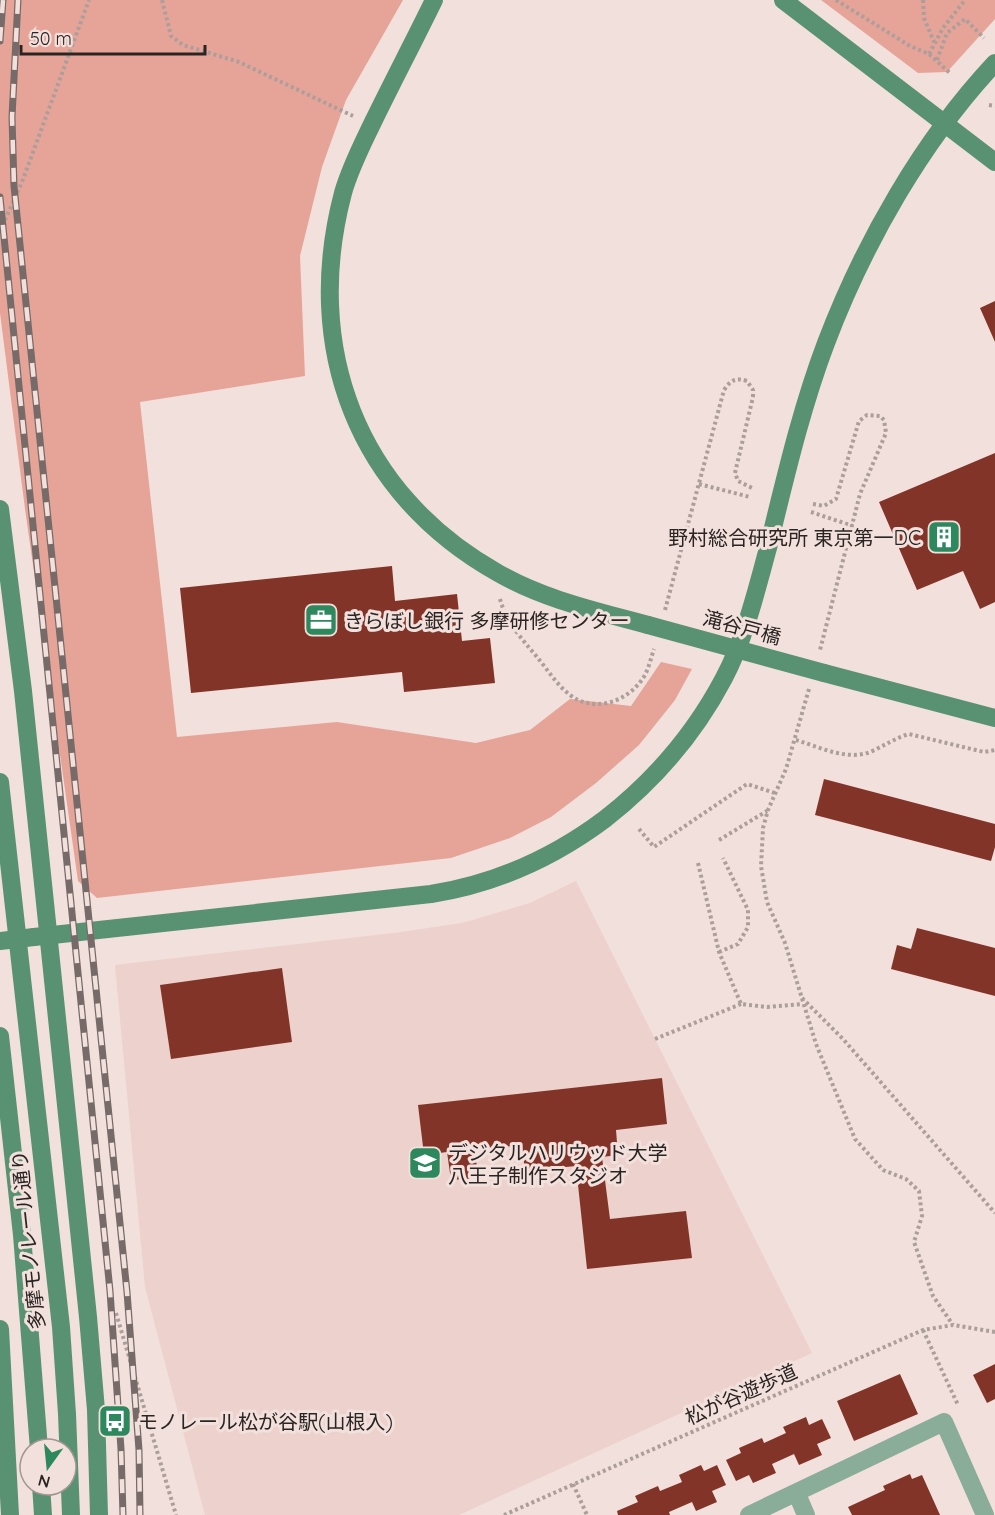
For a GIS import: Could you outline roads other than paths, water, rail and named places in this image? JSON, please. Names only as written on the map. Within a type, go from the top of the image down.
[{"type":"street","name":"滝谷戸橋","points":[[434,0],[357,155],[343,191],[333,239],[328,292],[335,357],[349,405],[367,445],[396,489],[466,553],[498,573],[555,600],[655,623],[824,673],[995,718]]},
{"type":"street","points":[[783,0],[995,162]]},
{"type":"street","points":[[0,941],[461,889],[492,880],[550,854],[597,824],[643,788],[681,745],[704,713],[725,676],[756,595],[799,427],[826,344],[845,297],[921,156],[970,90],[995,63]]},
{"type":"street","points":[[0,509],[21,681],[41,936],[88,1317],[96,1410],[99,1515]]},
{"type":"street","name":"多摩モノレール通り","points":[[0,782],[61,1327],[71,1515]]},
{"type":"street","name":"多摩モノレール通り","points":[[0,1036],[22,1235],[38,1437]]},
{"type":"street","points":[[0,1329],[10,1515]]},
{"type":"street","points":[[749,1515],[944,1422],[985,1515]]},
{"type":"street","points":[[797,1494],[806,1515]]},
{"type":"street","points":[[42,1497],[43,1515]]},
{"type":"railway","points":[[0,41],[3,0]]},
{"type":"railway","points":[[18,0],[12,117],[14,186],[127,1292],[139,1450],[140,1515]]},
{"type":"railway","points":[[0,197],[110,1291],[121,1449],[123,1515]]},
{"type":"place","name":"野村総合研究所 東京第一DC","points":[[944,537]]},
{"type":"place","name":"きらぼし銀行 多摩研修センター","points":[[321,620]]},
{"type":"place","name":"デジタルハリウッド大学 八王子制作スタジオ","points":[[425,1163]]},
{"type":"place","name":"モノレール松が谷駅(山根入)","points":[[115,1421]]}]
